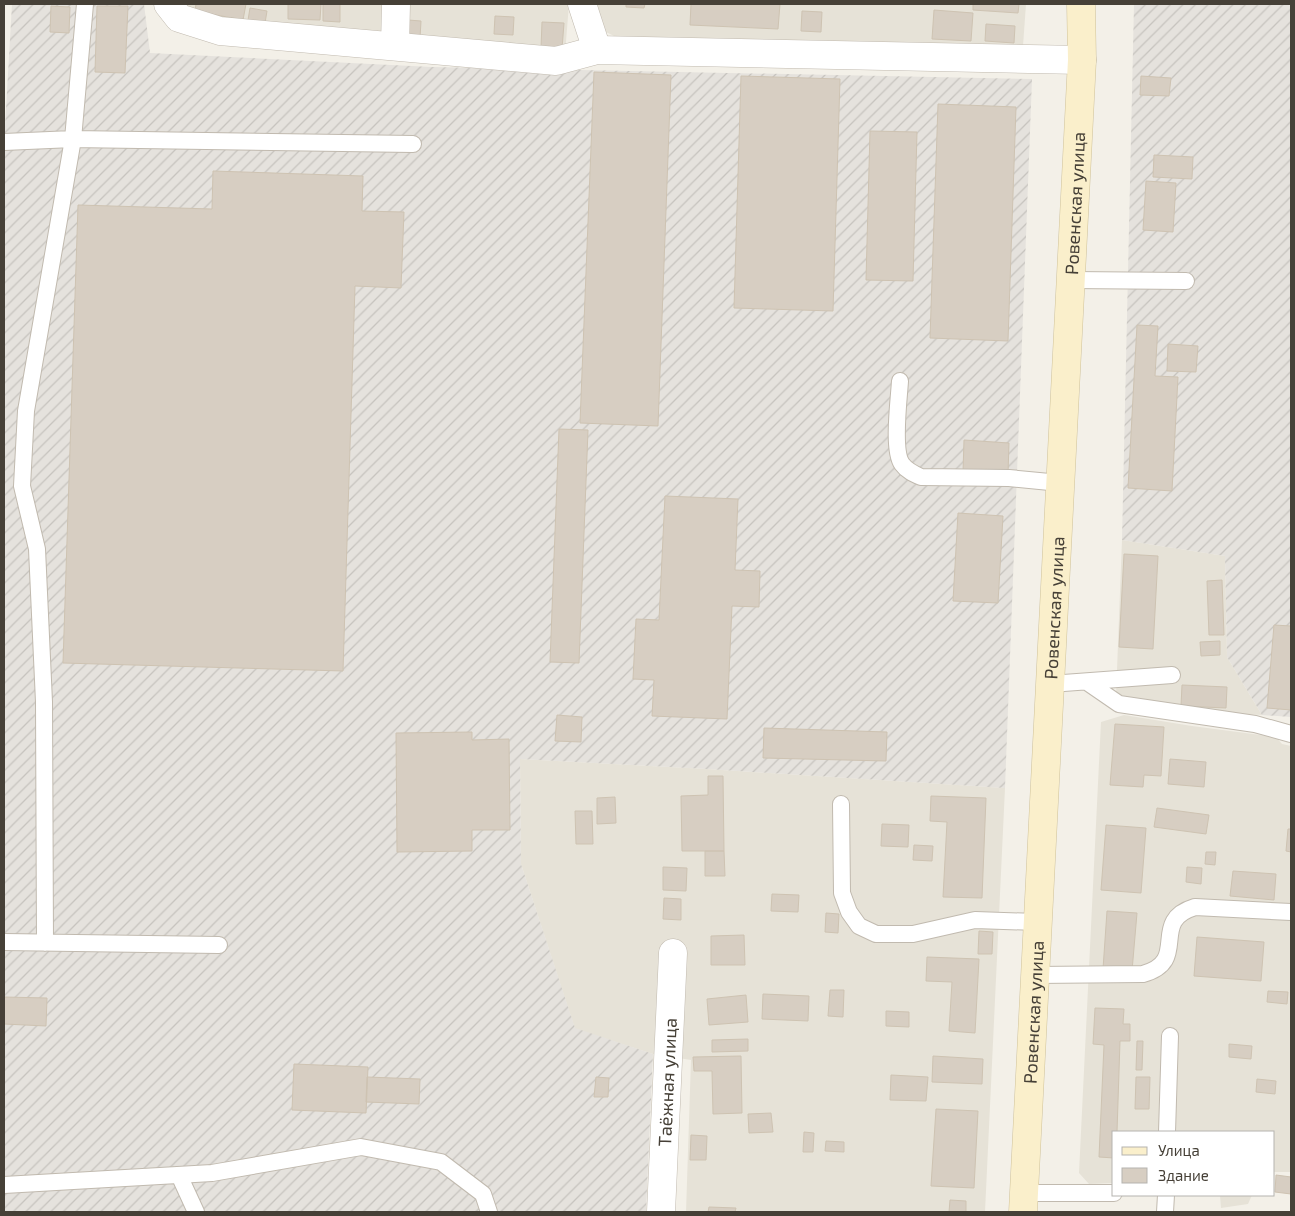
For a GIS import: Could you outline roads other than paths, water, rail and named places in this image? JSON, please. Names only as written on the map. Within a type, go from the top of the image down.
[{"type":"main road","name":"Ровенская улица","points":[[1024,1203],[1082,60],[1082,4]]},
{"type":"street","points":[[168,4],[179,18],[220,31],[556,61],[597,50],[1082,60]]},
{"type":"street","points":[[395,46],[396,4]]},
{"type":"street","points":[[582,4],[597,50]]},
{"type":"street","name":"Таёжная улица","points":[[661,1212],[673,953]]},
{"type":"lane","points":[[45,943],[44,702],[37,549],[22,486],[26,411],[73,139],[85,4]]},
{"type":"lane","points":[[4,142],[73,139],[413,144]]},
{"type":"lane","points":[[1071,280],[1186,281]]},
{"type":"lane","points":[[900,381],[897,452],[901,463],[909,472],[921,477],[1008,478],[1060,483]]},
{"type":"lane","points":[[1050,684],[1172,675]]},
{"type":"lane","points":[[1087,682],[1120,704],[1255,724],[1291,734]]},
{"type":"lane","points":[[841,804],[842,893],[850,912],[859,926],[876,934],[913,934],[975,920],[1037,922]]},
{"type":"lane","points":[[1035,975],[1143,974],[1153,972],[1167,958],[1171,925],[1176,916],[1184,910],[1195,907],[1291,912]]},
{"type":"lane","points":[[4,942],[219,945]]},
{"type":"lane","points":[[1168,1131],[1170,1036]]},
{"type":"lane","points":[[4,1184],[212,1173],[361,1148],[441,1162],[483,1194],[489,1212]]},
{"type":"lane","points":[[179,1175],[196,1212]]},
{"type":"lane","points":[[1024,1203],[1112,1192]]},
{"type":"lane","points":[[1165,1212],[1166,1196]]}]
